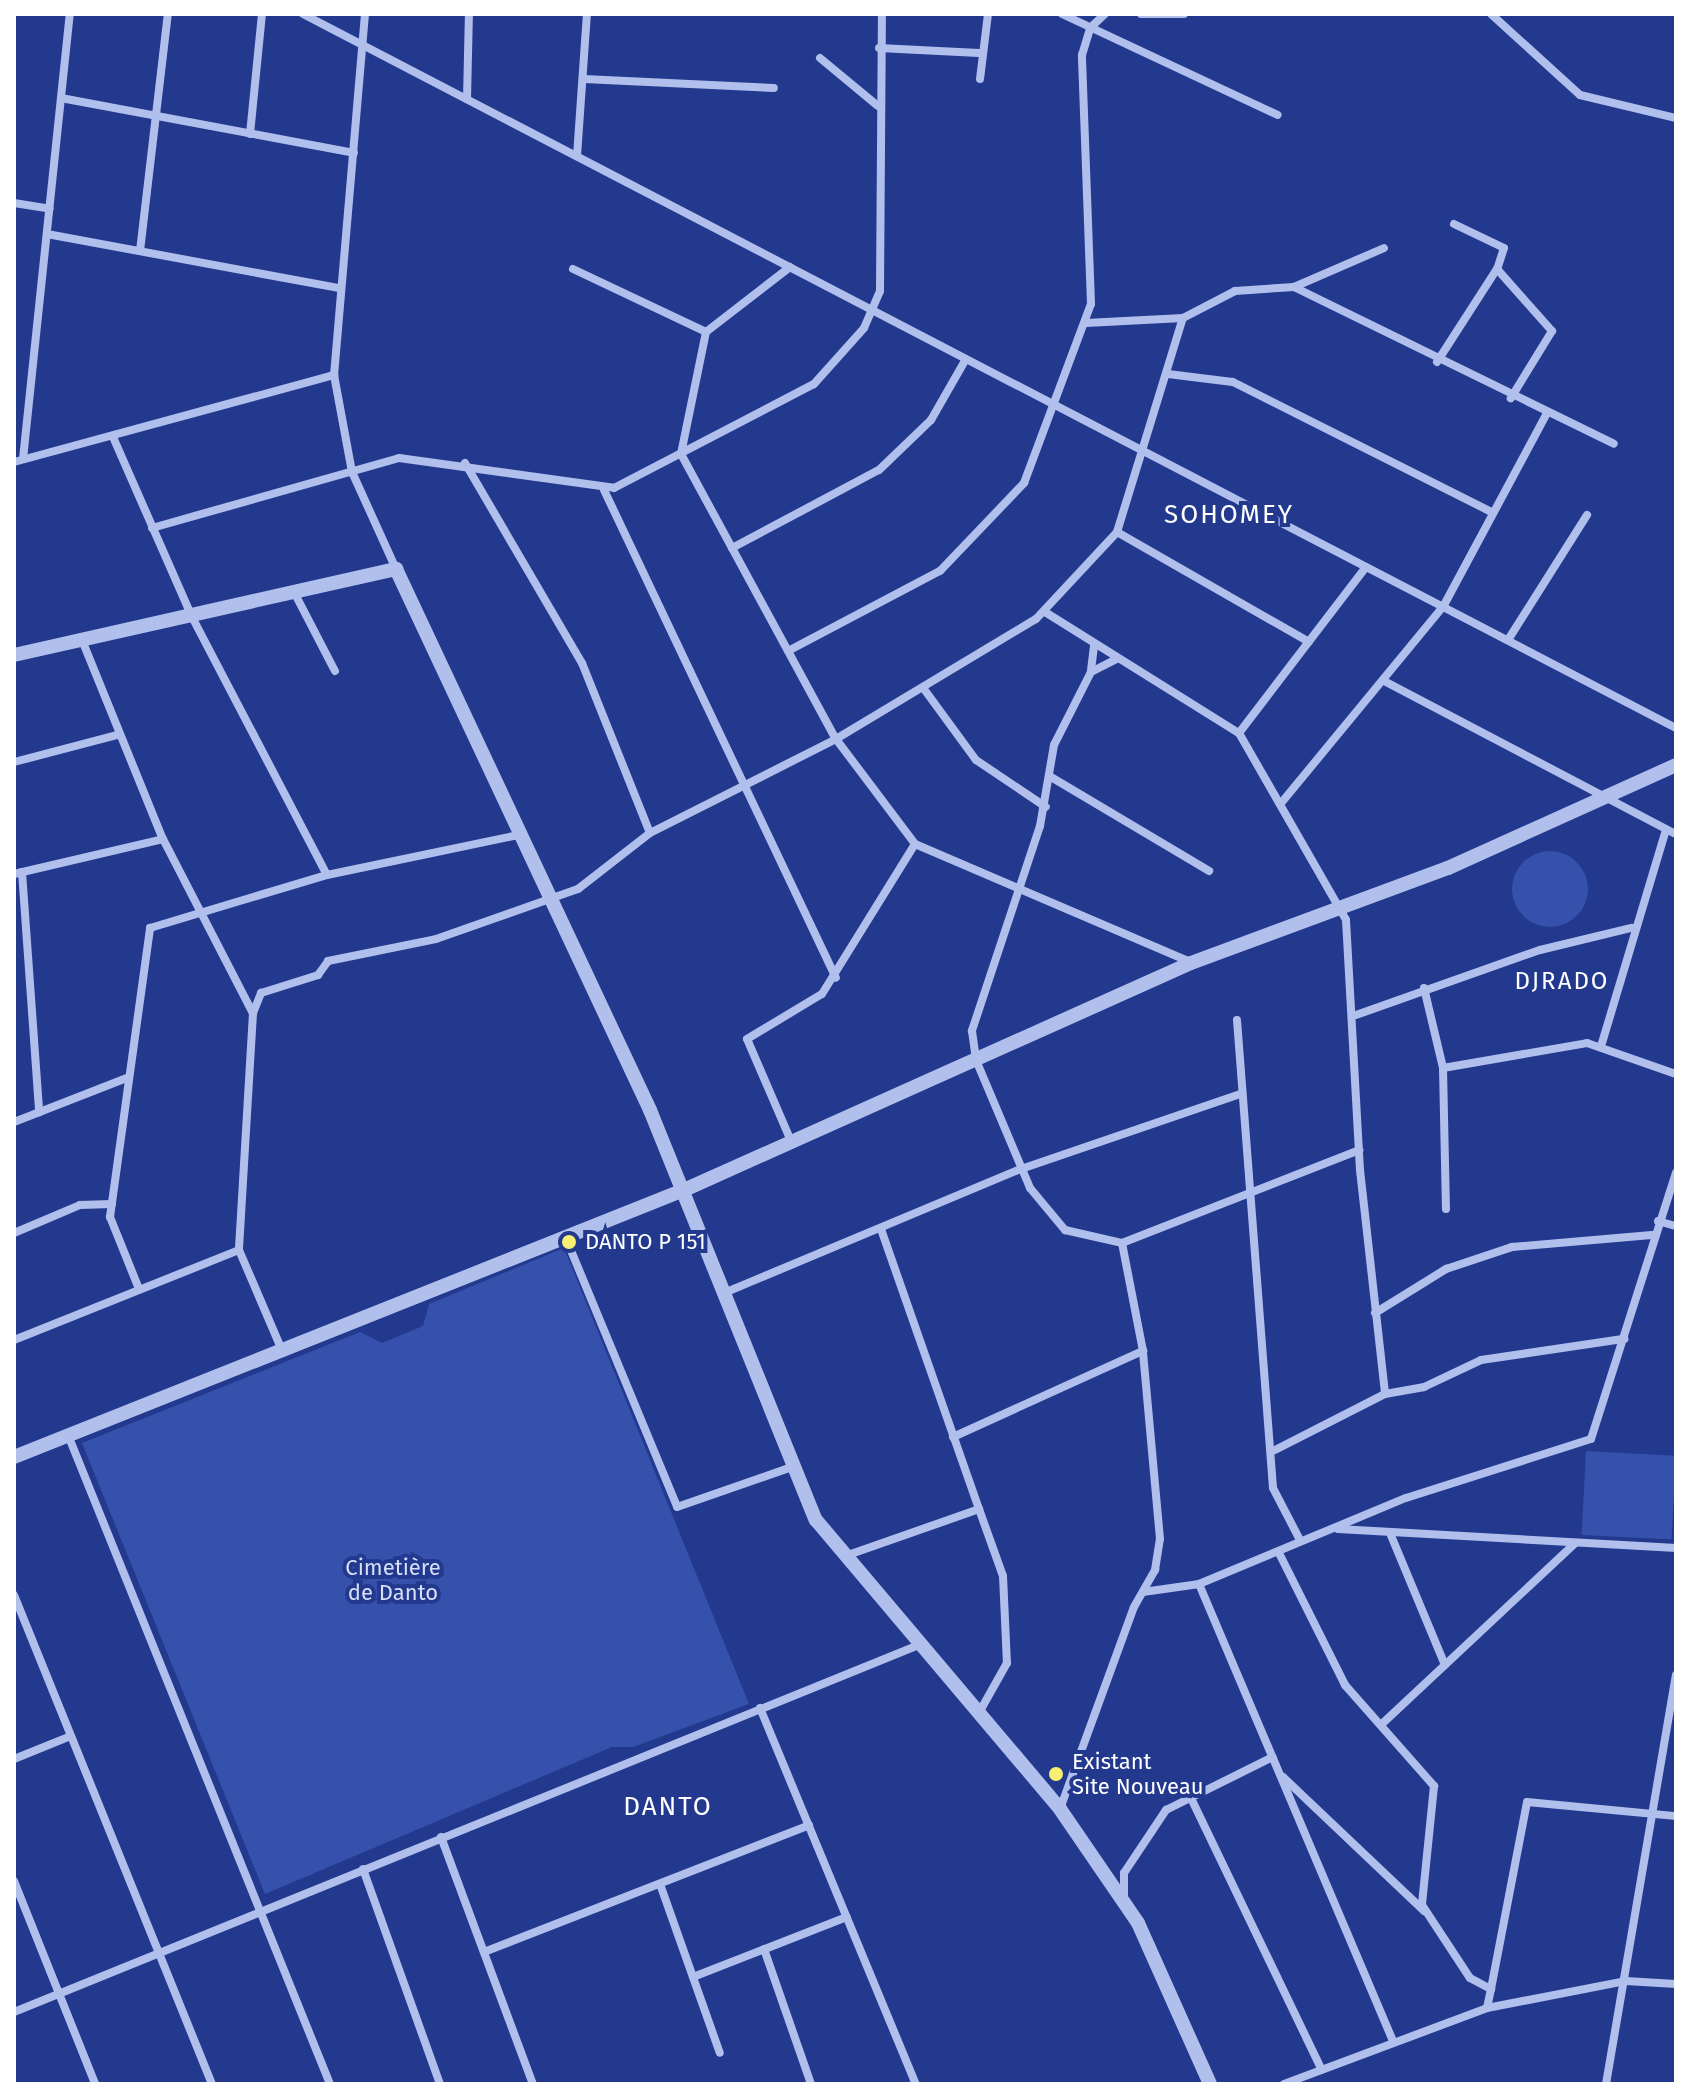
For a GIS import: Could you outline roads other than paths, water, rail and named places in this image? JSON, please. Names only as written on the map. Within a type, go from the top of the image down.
[{"type":"street","points":[[70,14],[50,209],[18,460],[113,437],[334,375]]},
{"type":"street","points":[[140,251],[168,14]]},
{"type":"street","points":[[250,134],[262,14]]},
{"type":"street","points":[[303,14],[1676,728]]},
{"type":"street","points":[[365,14],[354,153],[338,288],[334,375],[352,472],[524,834],[684,1190],[792,1467],[816,1520],[923,1643],[1060,1809],[1124,1903],[1210,2084]]},
{"type":"street","points":[[467,99],[469,14]]},
{"type":"street","points":[[577,156],[587,14]]},
{"type":"street","points":[[152,528],[399,458],[465,463],[604,490],[681,454],[814,384],[875,312],[882,272],[878,106],[882,14]]},
{"type":"street","points":[[980,79],[979,53],[988,14]]},
{"type":"street","points":[[1062,14],[1278,115]]},
{"type":"street","points":[[788,651],[940,571],[1014,498],[1055,405],[1086,323],[1091,204],[1082,55],[1090,28],[1105,14]]},
{"type":"street","points":[[1141,14],[1184,14]]},
{"type":"street","points":[[1491,14],[1580,95],[1676,118]]},
{"type":"street","points":[[879,48],[979,53]]},
{"type":"street","points":[[820,58],[878,106]]},
{"type":"street","points":[[584,79],[774,88]]},
{"type":"street","points":[[61,98],[354,153]]},
{"type":"street","points":[[14,203],[50,209]]},
{"type":"street","points":[[1437,362],[1497,269],[1504,248],[1454,224]]},
{"type":"street","points":[[47,234],[338,288]]},
{"type":"street","points":[[1086,323],[1183,318],[1235,291],[1294,287],[1384,248]]},
{"type":"street","points":[[790,267],[706,332],[681,454],[836,739],[915,844],[1191,963]]},
{"type":"street","points":[[573,269],[706,332]]},
{"type":"street","points":[[1497,269],[1552,331],[1511,398]]},
{"type":"street","points":[[1294,287],[1437,362],[1614,444]]},
{"type":"street","points":[[281,1348],[239,1250],[253,1013],[261,993],[318,975],[328,961],[436,939],[554,900],[650,833],[748,787],[836,739],[924,689],[1045,612],[1117,532],[1146,453],[1183,318]]},
{"type":"street","points":[[732,548],[879,470],[931,420],[966,359]]},
{"type":"street","points":[[1168,374],[1233,382],[1491,512]]},
{"type":"street","points":[[1282,802],[1386,682],[1443,607],[1491,512],[1546,415]]},
{"type":"street","points":[[113,437],[191,615],[327,875]]},
{"type":"street","points":[[465,463],[582,663],[650,833]]},
{"type":"street","points":[[604,490],[611,517],[748,787],[836,978]]},
{"type":"street","points":[[1508,640],[1587,515]]},
{"type":"street","points":[[1117,532],[1309,642]]},
{"type":"street","points":[[1239,733],[1366,567]]},
{"type":"street","points":[[14,655],[396,569]]},
{"type":"street","points":[[294,592],[335,671]]},
{"type":"street","points":[[1045,612],[1094,646],[1239,733],[1282,802],[1349,930],[1356,1015],[1360,1170],[1385,1394]]},
{"type":"street","points":[[82,640],[117,735],[163,839],[253,1013]]},
{"type":"street","points":[[1094,646],[1091,672],[1058,732],[1046,807],[974,1021],[976,1060],[1021,1169],[1044,1211],[1065,1230],[1122,1243],[1255,1195],[1343,1160],[1359,1150]]},
{"type":"street","points":[[1091,672],[1118,658]]},
{"type":"street","points":[[1386,682],[1676,834]]},
{"type":"street","points":[[924,689],[976,760],[1046,807]]},
{"type":"street","points":[[14,762],[117,735]]},
{"type":"street","points":[[14,1457],[281,1348],[684,1190],[1191,963],[1338,906],[1436,873],[1676,765]]},
{"type":"street","points":[[1051,777],[1209,871]]},
{"type":"street","points":[[1602,1043],[1631,928],[1666,829]]},
{"type":"street","points":[[139,1289],[110,1228],[147,934],[201,913],[327,875],[524,834]]},
{"type":"street","points":[[39,1112],[18,873],[163,839]]},
{"type":"street","points":[[791,1141],[747,1039],[809,1005],[836,978],[915,844]]},
{"type":"street","points":[[1356,1015],[1424,988],[1631,928]]},
{"type":"street","points":[[1424,988],[1443,1068],[1446,1209]]},
{"type":"street","points":[[1237,1020],[1240,1094],[1255,1195],[1275,1450],[1273,1488],[1300,1540]]},
{"type":"street","points":[[1443,1068],[1602,1043],[1676,1074]]},
{"type":"street","points":[[14,1122],[127,1078]]},
{"type":"street","points":[[724,1293],[1021,1169],[1240,1094]]},
{"type":"street","points":[[1343,1160],[1360,1170]]},
{"type":"street","points":[[1143,1592],[1199,1584],[1406,1498],[1591,1439],[1624,1339],[1651,1235],[1676,1172]]},
{"type":"street","points":[[14,1233],[80,1205],[112,1204]]},
{"type":"street","points":[[1658,1221],[1676,1226]]},
{"type":"street","points":[[881,1229],[1003,1576],[1007,1663],[980,1711]]},
{"type":"street","points":[[1375,1313],[1393,1297],[1512,1247],[1651,1235]]},
{"type":"street","points":[[565,1236],[677,1507],[792,1467]]},
{"type":"street","points":[[1060,1809],[1143,1592],[1160,1539],[1143,1351],[1122,1243]]},
{"type":"street","points":[[14,1340],[239,1250]]},
{"type":"street","points":[[1373,1292],[1393,1297]]},
{"type":"street","points":[[1275,1450],[1385,1394],[1514,1352],[1624,1339]]},
{"type":"street","points":[[953,1437],[1143,1351]]},
{"type":"street","points":[[68,1435],[330,2084]]},
{"type":"street","points":[[848,1555],[979,1509]]},
{"type":"street","points":[[1337,1529],[1676,1548]]},
{"type":"street","points":[[1390,1533],[1445,1665]]},
{"type":"street","points":[[1384,1722],[1575,1543]]},
{"type":"street","points":[[1279,1553],[1345,1685],[1384,1722],[1434,1786],[1424,1911]]},
{"type":"street","points":[[1199,1584],[1393,2040]]},
{"type":"street","points":[[14,1595],[212,2084]]},
{"type":"street","points":[[14,2012],[923,1643]]},
{"type":"street","points":[[1606,2084],[1626,1981],[1649,1812],[1676,1675]]},
{"type":"street","points":[[760,1708],[916,2084]]},
{"type":"street","points":[[14,1759],[71,1736]]},
{"type":"street","points":[[1124,1903],[1131,1860],[1166,1810],[1189,1794],[1273,1757]]},
{"type":"street","points":[[1280,1773],[1424,1911],[1470,1978],[1491,1989]]},
{"type":"street","points":[[1189,1794],[1322,2070]]},
{"type":"street","points":[[1487,2008],[1512,1907],[1521,1809],[1534,1800],[1676,1816]]},
{"type":"street","points":[[484,1952],[809,1825]]},
{"type":"street","points":[[441,1837],[533,2084]]},
{"type":"street","points":[[363,1869],[440,2084]]},
{"type":"street","points":[[14,1881],[95,2084]]},
{"type":"street","points":[[660,1884],[720,2053]]},
{"type":"street","points":[[693,1977],[847,1917]]},
{"type":"street","points":[[764,1949],[811,2084]]},
{"type":"street","points":[[1284,2084],[1393,2040],[1487,2008],[1626,1981],[1676,1984]]},
{"type":"place","name":"DANTO P 151","points":[[569,1242]]},
{"type":"place","name":"Existant Site Nouveau","points":[[1056,1774]]},
{"type":"district","name":"SOHOMEY","points":[[1229,515]]},
{"type":"district","name":"DJRADO","points":[[1562,982]]},
{"type":"district","name":"DANTO","points":[[668,1807]]},
{"type":"park label","name":"Cimetière de Danto","points":[[393,1580]]}]
